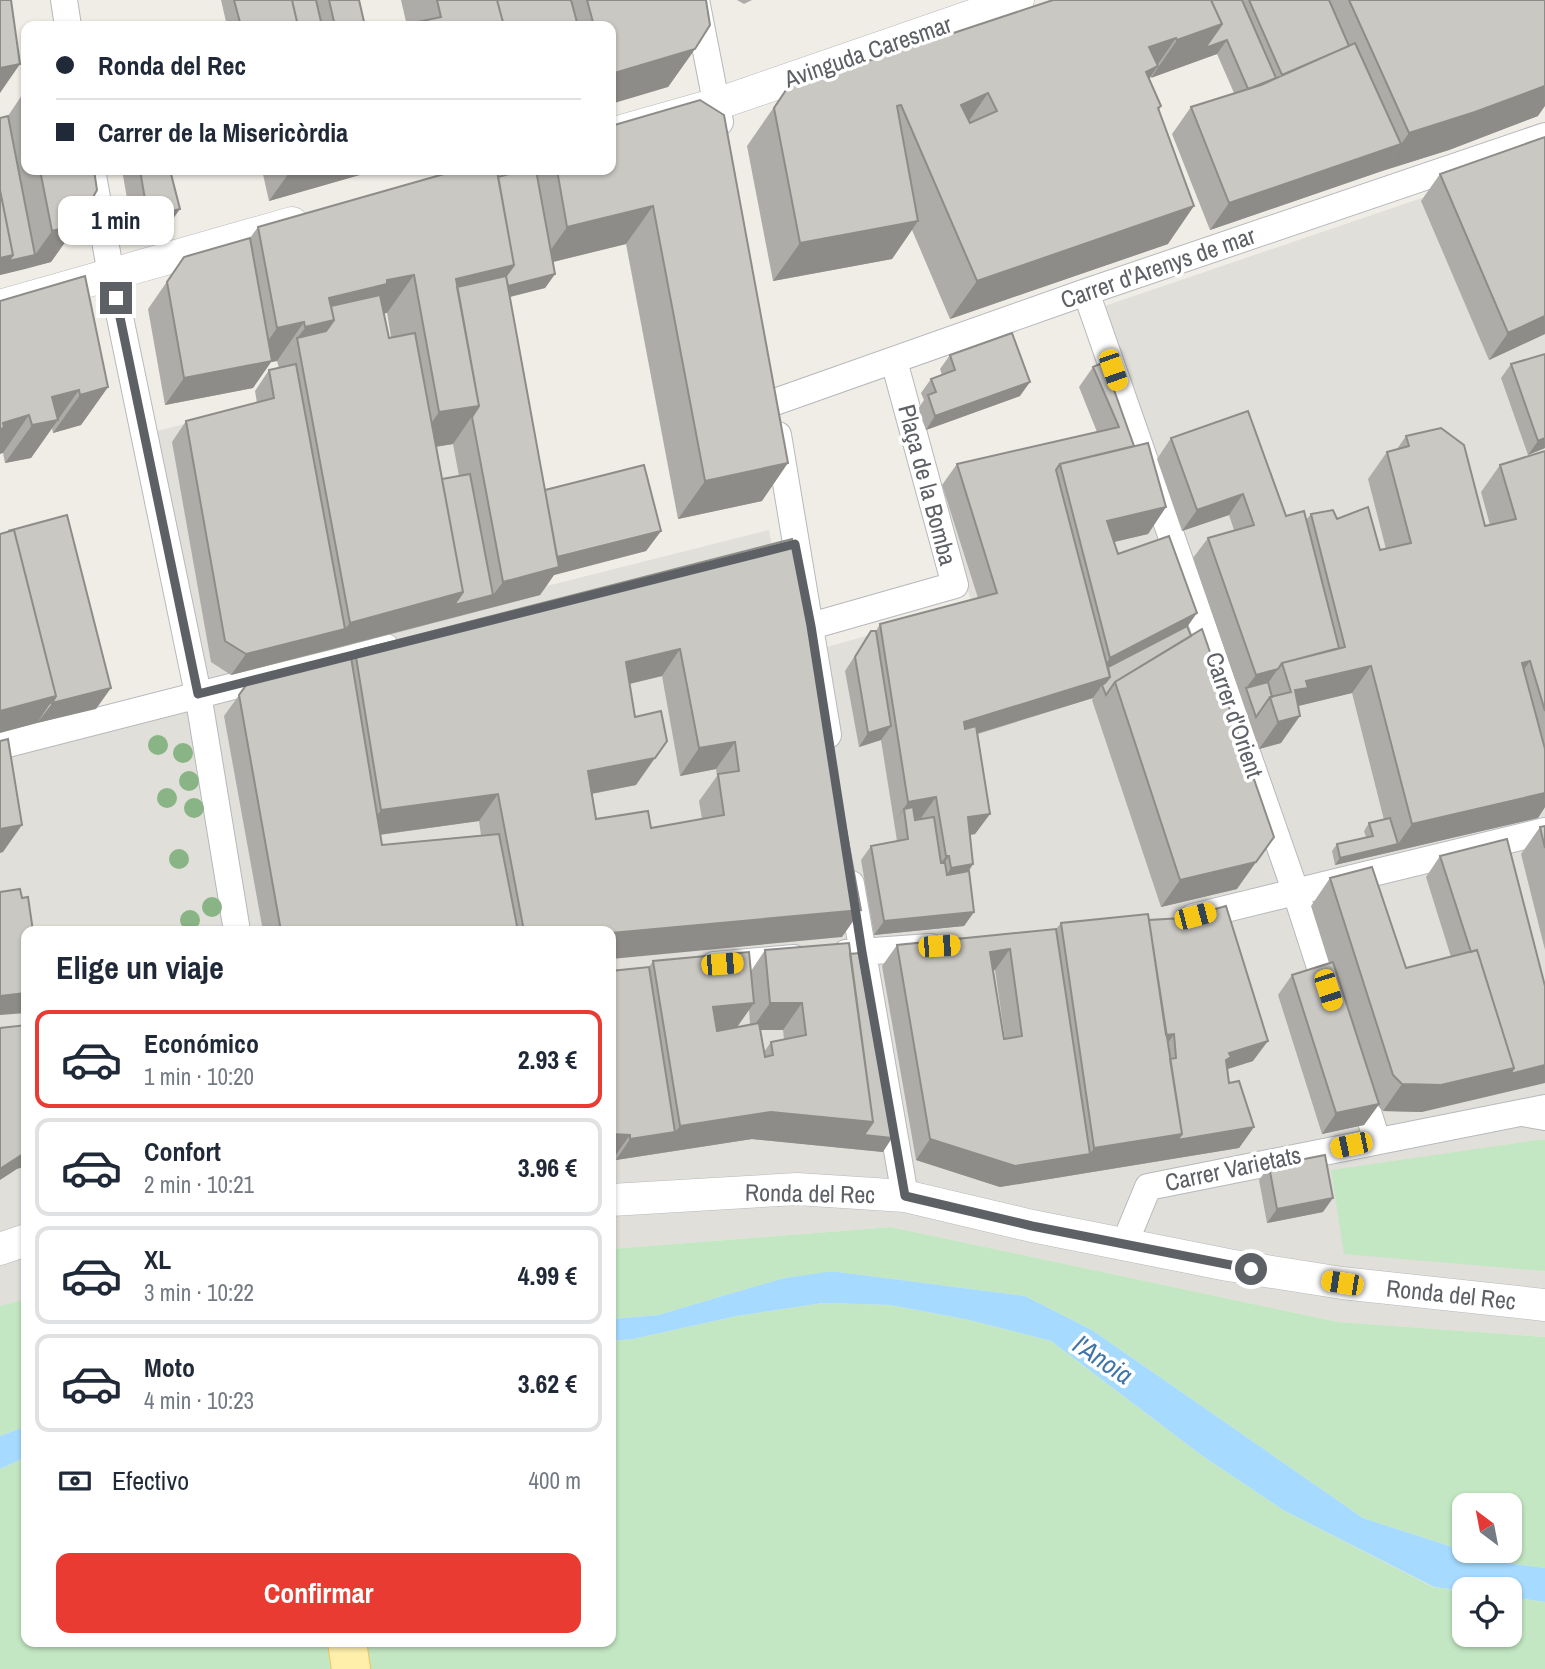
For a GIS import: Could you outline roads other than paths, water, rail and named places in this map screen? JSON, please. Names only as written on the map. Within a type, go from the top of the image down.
[{"type":"main road","points":[[348,1647],[351,1669]]},
{"type":"street","points":[[64,0],[67,21]]},
{"type":"street","points":[[696,0],[725,145]]},
{"type":"street","name":"Avinguda Caresmar","points":[[616,133],[717,104],[1018,0]]},
{"type":"street","name":"Carrer d'Arenys de mar","points":[[772,403],[1086,292],[1545,136]]},
{"type":"street","points":[[93,175],[198,694],[236,926]]},
{"type":"street","points":[[0,306],[325,214]]},
{"type":"street","name":"Carrer d'Orient","points":[[1086,292],[1295,890],[1338,1021]]},
{"type":"street","name":"Plaça de la Bomba","points":[[811,626],[955,585],[894,361]]},
{"type":"street","points":[[767,376],[832,762]]},
{"type":"street","points":[[768,551],[795,544]]},
{"type":"street","points":[[0,746],[409,641]]},
{"type":"street","points":[[1169,923],[1295,890],[1545,831]]},
{"type":"street","points":[[1503,841],[1510,868]]},
{"type":"street","points":[[847,857],[905,1196]]},
{"type":"street","points":[[694,967],[951,945]]},
{"type":"street","points":[[1351,1061],[1377,1140]]},
{"type":"street","name":"Carrer Varietats","points":[[1124,1245],[1148,1187],[1545,1108]]},
{"type":"street","name":"Ronda del Rec","points":[[616,1200],[797,1189],[905,1196],[1032,1226],[1228,1265],[1342,1283],[1545,1305]]},
{"type":"street","points":[[0,1249],[21,1242]]},
{"type":"lane","points":[[1501,1115],[1545,1124]]},
{"type":"water","name":"l'Anoia","points":[[827,1272],[1025,1296],[1092,1330],[1363,1518],[1452,1547],[1452,1563],[1507,1563],[1545,1568],[1545,1602],[1522,1599],[1522,1577],[1452,1577],[1452,1589],[1434,1587],[1283,1510],[1201,1455],[1051,1341],[969,1320],[890,1305],[823,1303],[737,1316],[616,1341],[616,1319],[658,1315],[784,1278]]},
{"type":"water","points":[[21,1428],[21,1459],[0,1469],[0,1436]]}]
